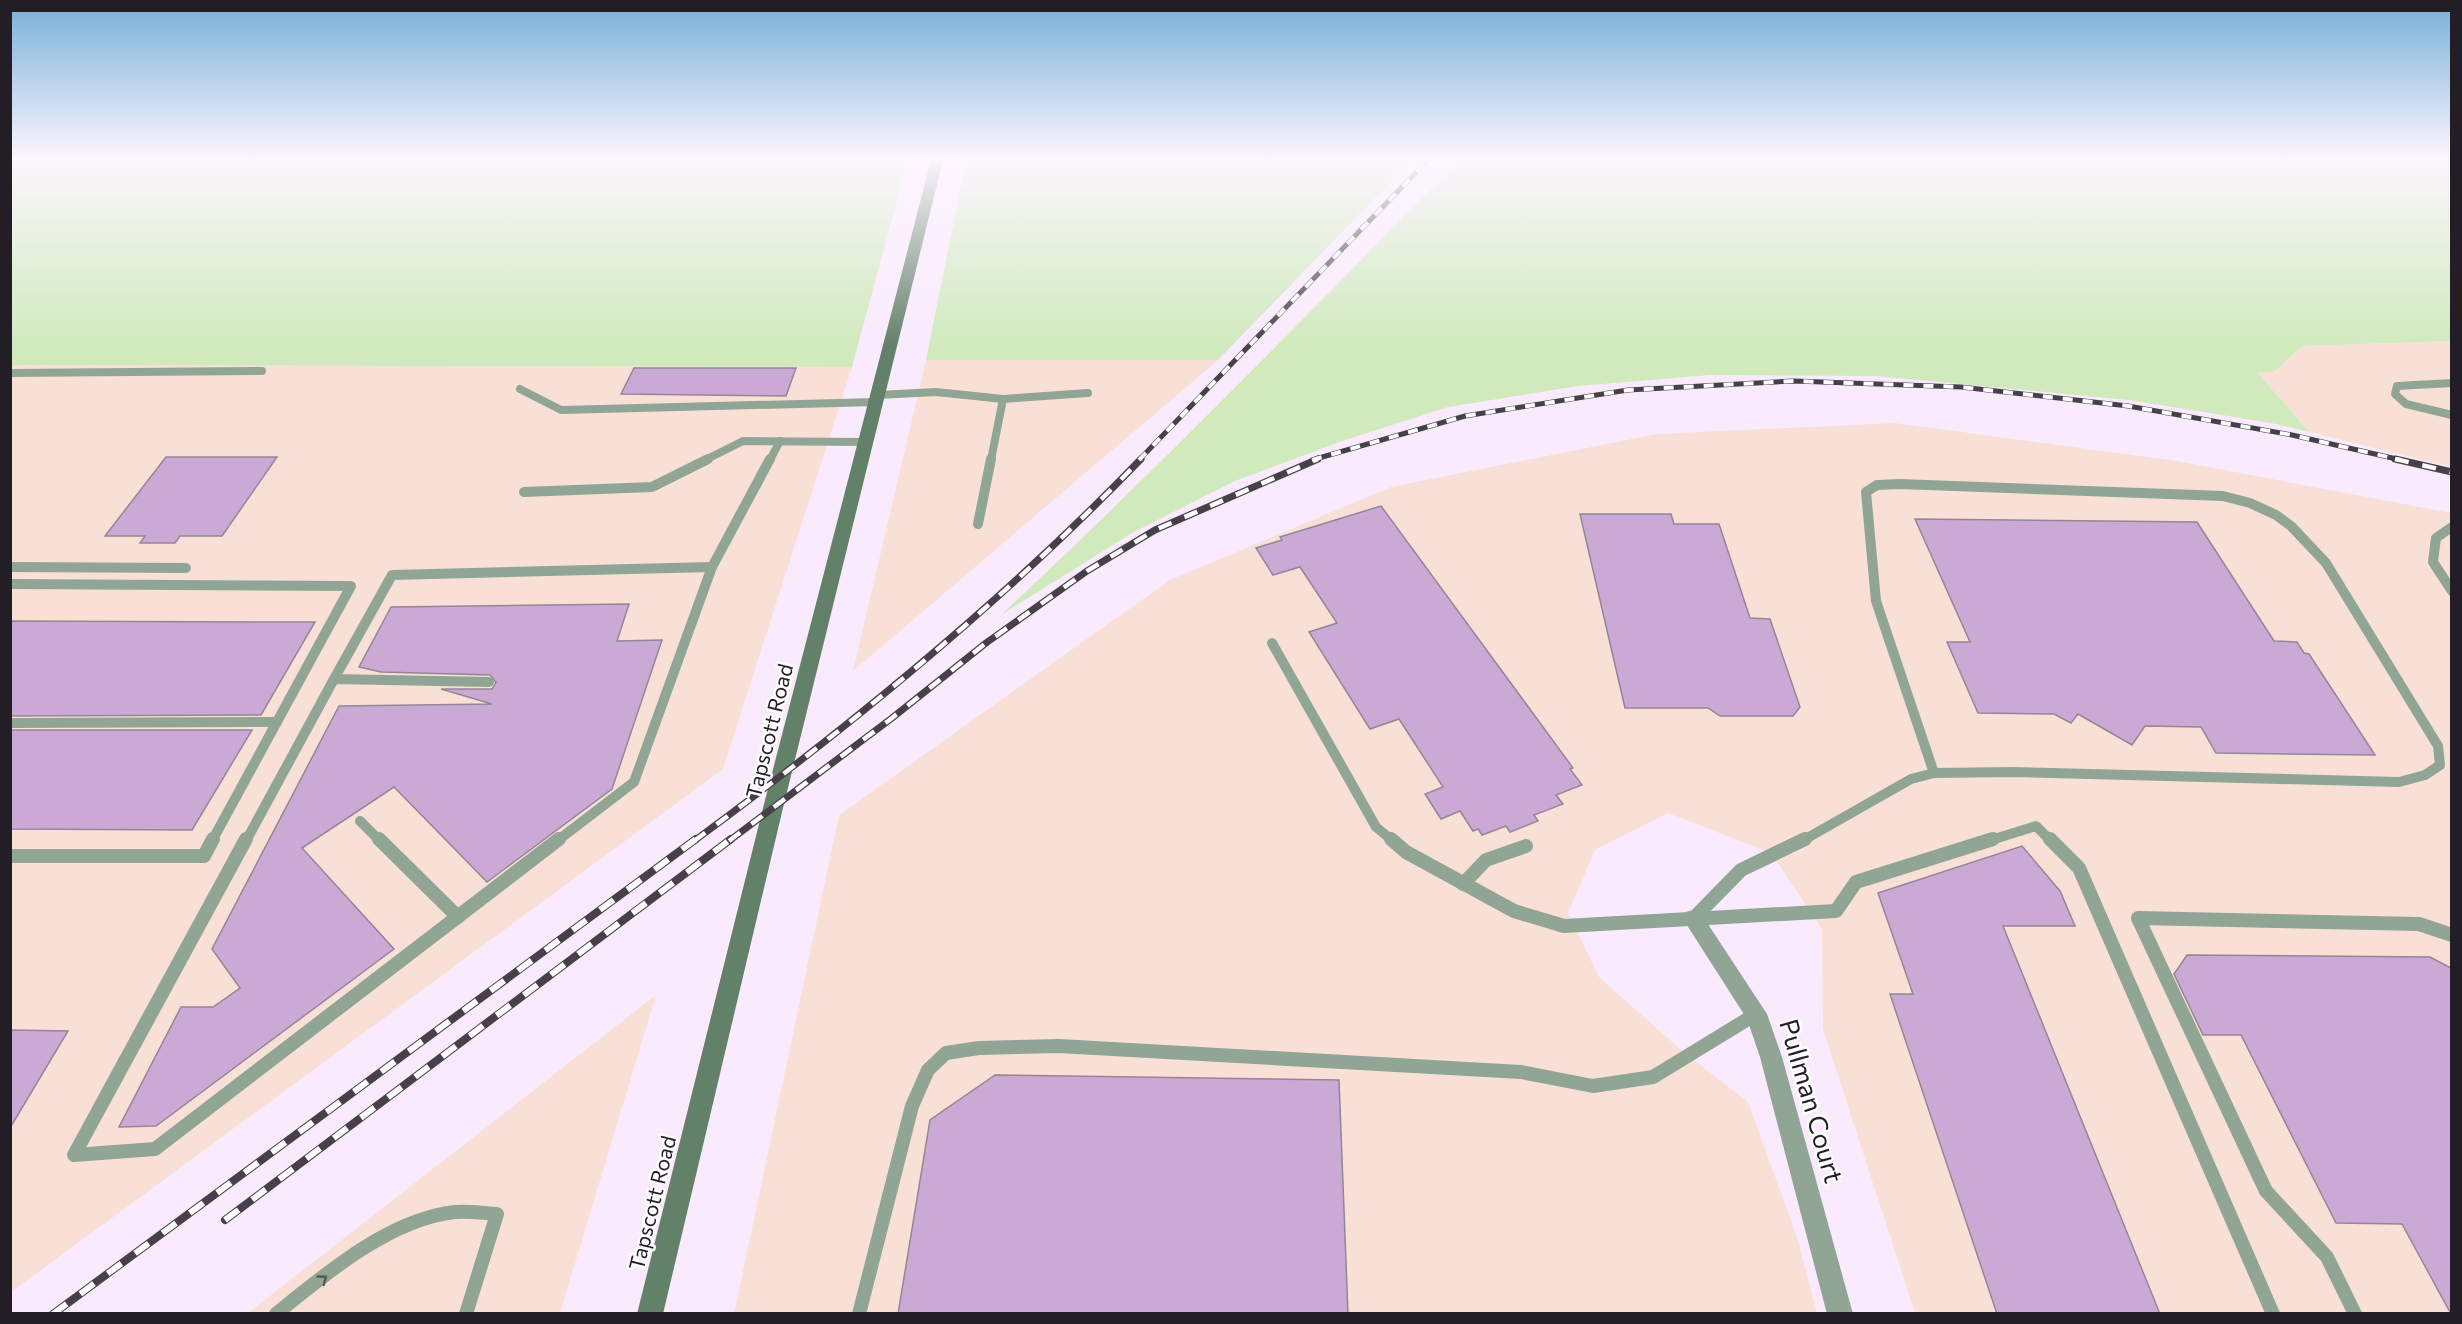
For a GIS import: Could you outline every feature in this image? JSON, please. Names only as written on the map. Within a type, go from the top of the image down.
[{"type":"street","name":"Tapscott Road","points":[[650,1314],[921,222]]},
{"type":"street","name":"Pullman Court","points":[[1693,919],[1756,1014],[1771,1057],[1840,1314]]},
{"type":"lane","points":[[10,372],[262,371]]},
{"type":"lane","points":[[2451,383],[2397,386],[2394,394],[2406,404],[2451,415]]},
{"type":"lane","points":[[520,389],[561,410],[877,398],[936,392],[1003,399],[1088,393]]},
{"type":"lane","points":[[978,524],[1003,399]]},
{"type":"lane","points":[[524,492],[652,487],[743,441],[866,442]]},
{"type":"lane","points":[[712,567],[392,574],[74,1155],[155,1149],[634,782],[712,567],[780,441]]},
{"type":"lane","points":[[1693,919],[1741,870],[1816,834],[1911,779],[1934,773],[2013,772],[2399,782],[2425,775],[2440,765],[2438,746],[2326,563],[2291,526],[2276,515],[2250,503],[2223,496],[1877,485],[1866,492],[1876,601],[1934,773]]},
{"type":"lane","points":[[2451,527],[2436,538],[2433,562],[2451,591]]},
{"type":"lane","points":[[10,567],[186,568]]},
{"type":"lane","points":[[10,584],[351,586],[204,856],[10,855]]},
{"type":"lane","points":[[1272,644],[1376,826],[1406,852],[1463,884],[1514,911],[1564,926],[1836,911],[1856,882],[2036,826],[2079,868],[2273,1314]]},
{"type":"lane","points":[[334,679],[489,682]]},
{"type":"lane","points":[[10,723],[277,722]]},
{"type":"lane","points":[[360,821],[458,917]]},
{"type":"lane","points":[[1463,884],[1486,860],[1526,846]]},
{"type":"lane","points":[[2355,1314],[2327,1257],[2266,1191],[2138,918],[2419,924],[2451,935]]},
{"type":"lane","points":[[860,1314],[912,1106],[928,1070],[946,1053],[979,1048],[1059,1046],[1521,1072],[1593,1086],[1653,1077],[1756,1014]]},
{"type":"lane","points":[[276,1314],[350,1258],[411,1223],[454,1211],[497,1214],[466,1314]]},
{"type":"shaded area","points":[[2451,341],[2451,467],[2309,432],[2257,372],[2274,372],[2301,346]]},
{"type":"shaded area","points":[[926,360],[1218,360],[853,671]]},
{"type":"shaded area","points":[[11,365],[852,367],[723,769],[11,1292]]},
{"type":"shaded area","points":[[1895,423],[2177,461],[2451,513],[2451,1313],[1915,1313],[1823,1029],[1822,929],[1771,853],[1668,813],[1595,850],[1568,913],[1599,977],[1681,1050],[1748,1102],[1797,1237],[1817,1313],[734,1314],[839,815],[1170,580],[1391,487],[1657,434]]},
{"type":"shaded area","points":[[656,995],[560,1313],[248,1313]]},
{"type":"green space","points":[[11,222],[891,222],[852,367],[11,365]]},
{"type":"green space","points":[[954,222],[1352,222],[1218,360],[926,360]]},
{"type":"green space","points":[[1399,222],[2451,222],[2451,341],[2302,346],[2274,372],[2257,372],[2309,432],[2271,423],[2129,400],[1876,376],[1710,375],[1578,386],[1448,407],[1342,441],[1235,481],[1132,533],[1001,615],[1176,447]]},
{"type":"building","points":[[634,368],[796,368],[786,396],[621,394]]},
{"type":"building","points":[[166,457],[277,457],[222,536],[180,536],[175,543],[140,543],[145,536],[105,536]]},
{"type":"building","points":[[1381,506],[1573,768],[1570,769],[1582,785],[1556,795],[1563,804],[1534,815],[1538,821],[1510,832],[1506,826],[1482,835],[1478,829],[1473,831],[1460,811],[1441,819],[1425,794],[1443,787],[1399,719],[1370,729],[1309,632],[1337,623],[1300,567],[1273,575],[1256,548],[1282,540],[1280,537]]},
{"type":"building","points":[[1580,514],[1671,514],[1674,524],[1719,524],[1750,618],[1770,619],[1800,707],[1793,716],[1720,716],[1708,708],[1625,708]]},
{"type":"building","points":[[1915,519],[2197,522],[2274,641],[2297,642],[2304,653],[2309,654],[2375,755],[2216,753],[2201,727],[2145,726],[2132,745],[2078,714],[2071,723],[2054,714],[1978,713],[1947,642],[1970,642]]},
{"type":"building","points":[[629,604],[617,641],[662,640],[612,789],[487,882],[394,787],[302,848],[394,949],[156,1126],[119,1127],[181,1007],[213,1007],[240,988],[212,949],[339,706],[492,704],[441,689],[492,689],[496,682],[490,675],[381,672],[359,667],[391,607]]},
{"type":"building","points":[[10,621],[315,622],[261,715],[10,716]]},
{"type":"building","points":[[10,730],[252,730],[192,830],[10,829]]},
{"type":"building","points":[[2022,846],[2060,891],[2075,926],[2003,926],[2160,1314],[1997,1314],[1890,994],[1913,994],[1878,893]]},
{"type":"building","points":[[2187,955],[2430,957],[2451,968],[2451,1314],[2402,1224],[2336,1223],[2241,1035],[2203,1035],[2174,974]]},
{"type":"building","points":[[10,1030],[68,1031],[10,1128]]},
{"type":"building","points":[[995,1075],[1339,1080],[1348,1314],[898,1314],[930,1120]]},
{"type":"railway","points":[[1139,460],[1368,222]]},
{"type":"railway","points":[[1312,460],[1465,416],[1628,390],[1794,381],[1961,387],[2128,406],[2292,435],[2401,460]]},
{"type":"railway","points":[[694,841],[811,752],[926,659],[1036,562],[1141,459]]},
{"type":"railway","points":[[729,841],[892,718],[986,643],[1087,571],[1155,530],[1318,459]]},
{"type":"railway","points":[[2395,459],[2452,472]]},
{"type":"railway","points":[[53,1314],[696,839]]},
{"type":"railway","points":[[225,1220],[731,839]]}]
